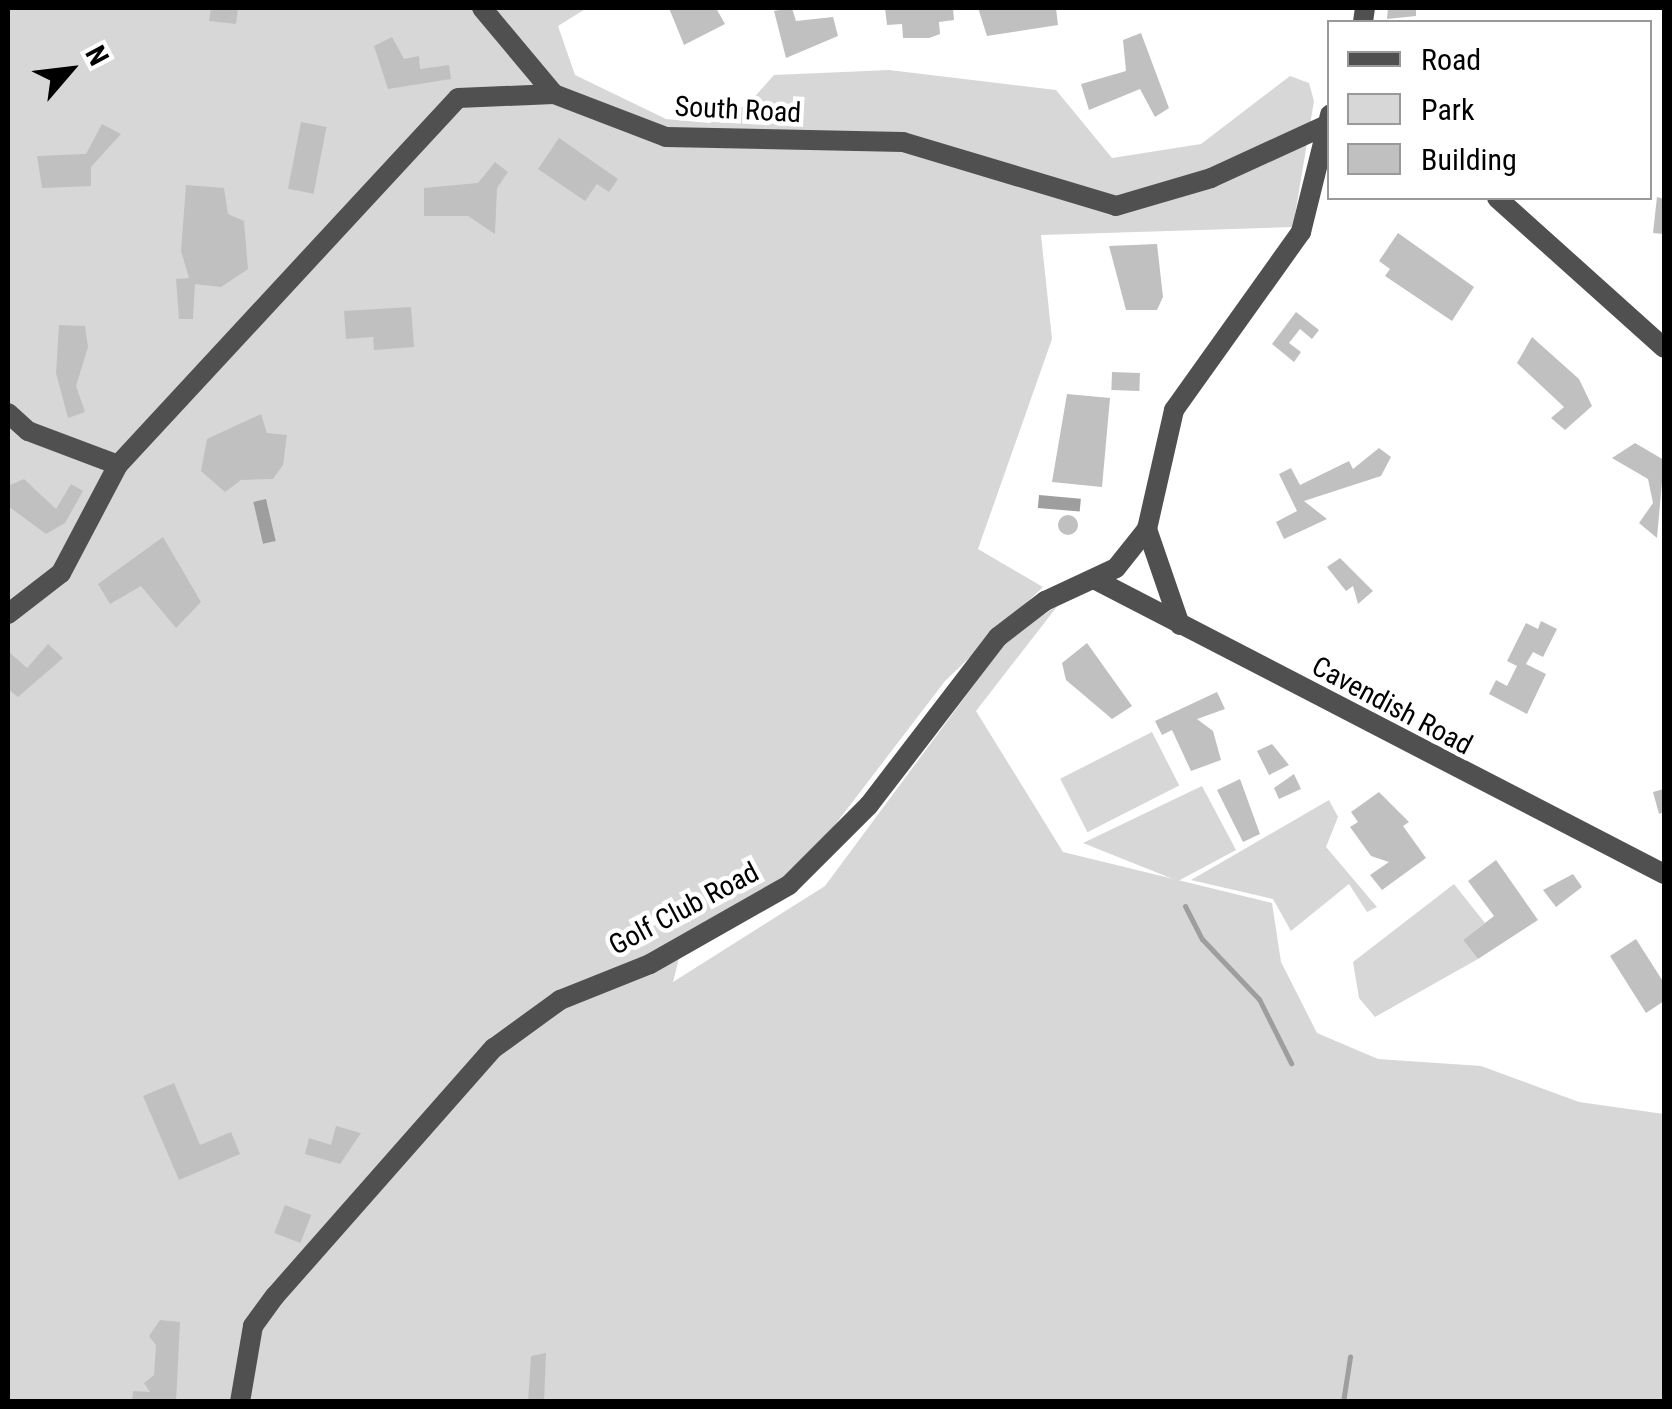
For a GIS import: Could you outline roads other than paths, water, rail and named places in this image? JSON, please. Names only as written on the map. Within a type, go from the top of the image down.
[{"type":"street","points":[[482,8],[554,94]]},
{"type":"street","name":"South Road","points":[[8,614],[61,574],[118,464],[458,98],[554,94],[666,137],[903,142],[1116,206],[1212,178],[1327,120]]},
{"type":"street","points":[[1180,625],[1147,529],[1182,391],[1300,232],[1327,148]]},
{"type":"street","points":[[1499,200],[1664,348]]},
{"type":"street","points":[[8,412],[28,432],[118,464]]},
{"type":"street","name":"Golf Club Road","points":[[240,1402],[254,1326],[275,1296],[494,1048],[560,1000],[650,964],[789,885],[869,805],[998,636],[1046,601],[1096,580],[1147,529]]},
{"type":"street","name":"Cavendish Road","points":[[1096,580],[1664,874]]},
{"type":"waterway","points":[[1185,906],[1202,939],[1259,999],[1291,1063]]},
{"type":"waterway","points":[[1343,1402],[1350,1357]]}]
